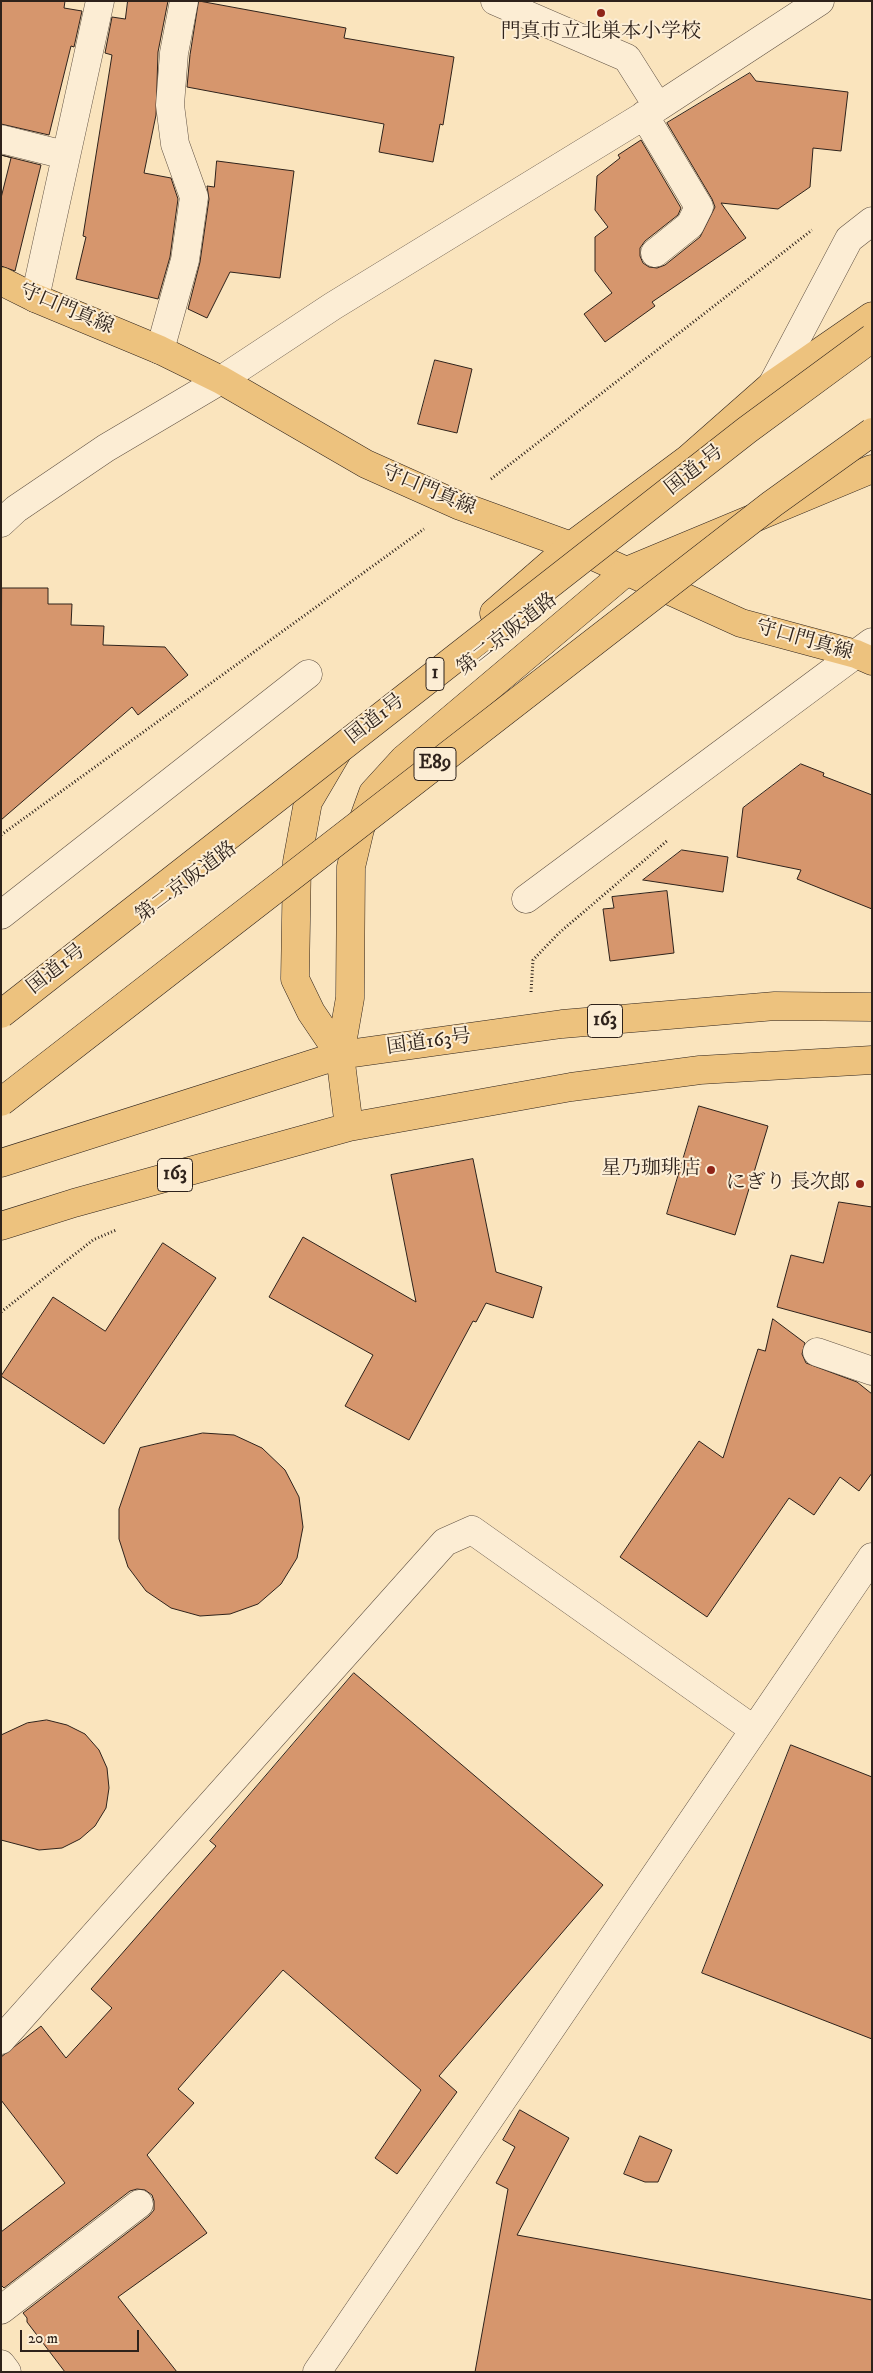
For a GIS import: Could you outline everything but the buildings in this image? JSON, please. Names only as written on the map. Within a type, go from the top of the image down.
[{"type":"main road","name":"守口門真線","points":[[1,281],[35,298],[160,350],[221,380],[366,464],[458,505],[571,546],[741,623],[866,653]]},
{"type":"main road","points":[[340,1055],[311,1012],[295,979],[297,862],[308,802],[335,754],[367,718],[571,546],[688,459],[772,385],[872,316]]},
{"type":"main road","name":"国道1号","points":[[1,1014],[747,430],[872,338]]},
{"type":"main road","name":"第二京阪道路","points":[[1,1026],[348,761],[754,441],[872,354]]},
{"type":"main road","name":"E89","points":[[1,1102],[772,504],[872,432]]},
{"type":"main road","points":[[1,1115],[151,997],[762,529],[872,449]]},
{"type":"main road","points":[[349,1127],[340,1055],[350,998],[351,867],[360,829],[373,793],[404,759],[627,571],[872,469]]},
{"type":"main road","name":"国道163号","points":[[1,1163],[340,1055],[562,1024],[775,1006],[872,1007]]},
{"type":"main road","name":"163","points":[[1,1226],[74,1203],[349,1127],[571,1087],[700,1070],[872,1060]]},
{"type":"street","points":[[35,298],[100,1]]},
{"type":"street","points":[[160,350],[185,260],[194,197],[175,144],[170,105],[174,53],[184,1]]},
{"type":"street","points":[[495,1],[627,58],[699,207],[690,225],[655,253]]},
{"type":"street","points":[[1,523],[16,509],[106,448],[221,380],[332,306],[651,111],[793,10],[820,1]]},
{"type":"street","points":[[1,140],[66,155]]},
{"type":"street","points":[[772,385],[849,239],[872,221]]},
{"type":"street","points":[[526,899],[866,653]]},
{"type":"street","points":[[1,916],[308,674]]},
{"type":"street","points":[[817,1352],[872,1371]]},
{"type":"street","points":[[1,2040],[445,1542],[472,1530],[753,1729]]},
{"type":"street","points":[[317,2372],[712,1793],[753,1729],[872,1557]]},
{"type":"street","points":[[1,2310],[139,2204]]},
{"type":"street","points":[[1,2364],[7,2372]]},
{"type":"place","name":"門真市立北巣本小学校","points":[[601,13]]},
{"type":"place","name":"星乃珈琲店","points":[[711,1170]]},
{"type":"place","name":"にぎり 長次郎","points":[[860,1184]]}]
